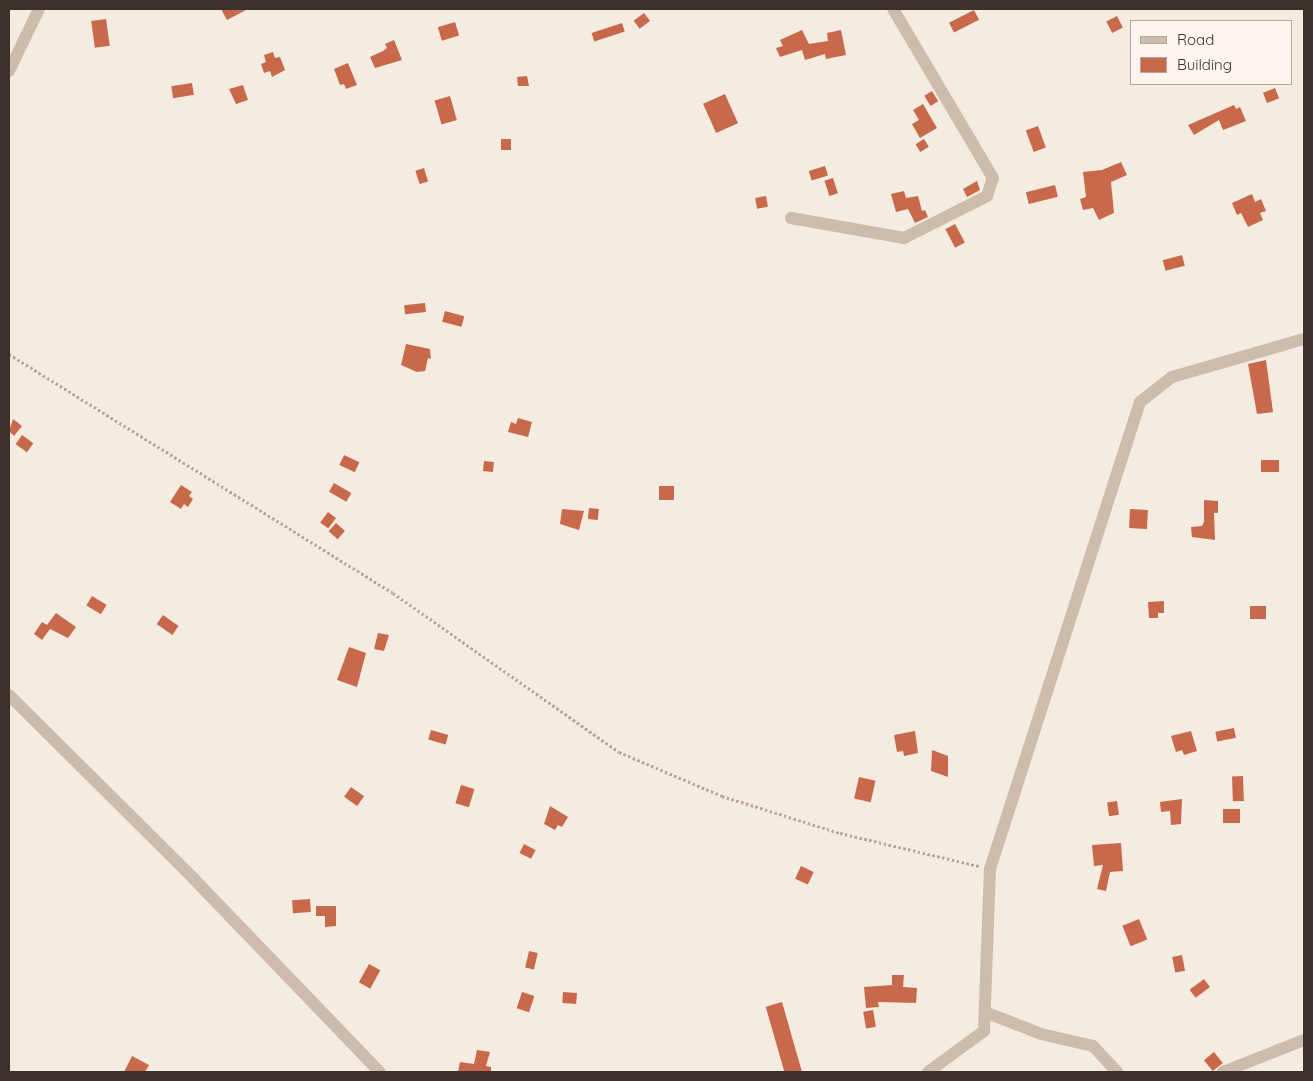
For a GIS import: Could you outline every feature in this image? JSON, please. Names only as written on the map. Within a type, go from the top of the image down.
[{"type":"street","points":[[9,71],[39,9]]},
{"type":"street","points":[[791,218],[904,238],[988,196],[993,178],[893,9]]},
{"type":"street","points":[[928,1072],[984,1030],[990,869],[1140,402],[1172,377],[1304,339]]},
{"type":"street","points":[[9,695],[186,871],[380,1072]]},
{"type":"street","points":[[985,1012],[1041,1034],[1093,1046],[1117,1072]]},
{"type":"street","points":[[1223,1072],[1304,1040]]},
{"type":"path","points":[[9,354],[393,593],[618,752],[722,796],[840,833],[990,869]]},
{"type":"building","points":[[221,9],[248,9],[227,20]]},
{"type":"building","points":[[974,10],[979,20],[954,33],[949,23]]},
{"type":"building","points":[[644,13],[650,21],[640,29],[634,21]]},
{"type":"building","points":[[1117,16],[1123,28],[1112,33],[1106,21]]},
{"type":"building","points":[[106,19],[110,46],[95,48],[91,21]]},
{"type":"building","points":[[455,22],[459,35],[442,41],[438,27]]},
{"type":"building","points":[[622,23],[625,32],[594,41],[592,33]]},
{"type":"building","points":[[802,30],[809,44],[828,41],[827,33],[841,30],[846,55],[826,59],[825,54],[805,60],[802,50],[780,57],[776,48],[783,46],[780,40]]},
{"type":"building","points":[[394,40],[402,60],[375,68],[370,57],[383,51],[387,48],[385,44]]},
{"type":"building","points":[[273,52],[275,58],[280,57],[285,70],[272,77],[270,71],[264,73],[261,64],[266,62],[264,55]]},
{"type":"building","points":[[348,63],[357,85],[346,89],[344,84],[340,85],[334,69]]},
{"type":"building","points":[[527,76],[529,86],[518,86],[517,77]]},
{"type":"building","points":[[192,83],[194,95],[173,98],[171,86]]},
{"type":"building","points":[[243,85],[248,100],[236,104],[229,89]]},
{"type":"building","points":[[1275,88],[1279,98],[1267,103],[1263,93]]},
{"type":"building","points":[[932,91],[938,101],[930,106],[924,96]]},
{"type":"building","points":[[725,94],[738,123],[716,133],[703,104]]},
{"type":"building","points":[[450,96],[457,120],[442,124],[435,100]]},
{"type":"building","points":[[923,104],[937,128],[920,138],[912,124],[919,120],[913,110]]},
{"type":"building","points":[[1234,105],[1236,109],[1240,107],[1246,121],[1223,130],[1219,120],[1194,135],[1188,125]]},
{"type":"building","points":[[1038,126],[1046,148],[1034,152],[1026,130]]},
{"type":"building","points":[[501,139],[511,139],[511,150],[501,150]]},
{"type":"building","points":[[924,139],[929,147],[920,152],[916,144]]},
{"type":"building","points":[[1121,162],[1127,175],[1111,182],[1114,213],[1099,220],[1093,208],[1083,210],[1080,199],[1086,197],[1083,172],[1102,170]]},
{"type":"building","points":[[825,166],[828,176],[812,181],[809,171]]},
{"type":"building","points":[[424,168],[428,181],[419,184],[415,171]]},
{"type":"building","points":[[833,178],[838,193],[829,196],[824,181]]},
{"type":"building","points":[[977,181],[980,190],[967,197],[963,189]]},
{"type":"building","points":[[1055,185],[1058,197],[1029,204],[1026,192]]},
{"type":"building","points":[[904,191],[906,198],[918,196],[922,211],[925,210],[928,217],[915,223],[908,209],[896,212],[891,194]]},
{"type":"building","points":[[1252,194],[1255,202],[1261,199],[1266,211],[1260,213],[1263,220],[1248,227],[1241,213],[1237,215],[1232,203]]},
{"type":"building","points":[[766,196],[768,207],[757,209],[755,198]]},
{"type":"building","points":[[955,224],[965,243],[955,248],[945,229]]},
{"type":"building","points":[[1182,255],[1185,266],[1166,271],[1163,260]]},
{"type":"building","points":[[425,303],[426,312],[405,314],[404,305]]},
{"type":"building","points":[[445,311],[464,316],[461,327],[442,322]]},
{"type":"building","points":[[406,344],[430,349],[431,359],[428,358],[425,371],[417,372],[401,365]]},
{"type":"building","points":[[1266,360],[1273,412],[1257,414],[1248,364]]},
{"type":"building","points":[[518,418],[532,422],[528,437],[508,432],[511,422],[516,424]]},
{"type":"building","points":[[13,419],[22,426],[14,436],[9,431]]},
{"type":"building","points":[[22,435],[33,443],[27,452],[16,444]]},
{"type":"building","points":[[344,455],[359,462],[355,472],[339,465]]},
{"type":"building","points":[[1261,460],[1279,460],[1279,472],[1261,472]]},
{"type":"building","points":[[484,461],[494,462],[493,472],[483,471]]},
{"type":"building","points":[[334,483],[351,493],[346,502],[329,492]]},
{"type":"building","points":[[181,485],[192,492],[189,496],[193,499],[188,507],[184,504],[181,509],[170,502]]},
{"type":"building","points":[[659,486],[674,486],[674,500],[659,500]]},
{"type":"building","points":[[1204,500],[1218,501],[1218,513],[1214,513],[1215,540],[1192,537],[1191,527],[1202,526],[1204,522]]},
{"type":"building","points":[[589,508],[599,509],[598,520],[588,519]]},
{"type":"building","points":[[562,509],[584,511],[579,530],[560,524]]},
{"type":"building","points":[[1130,509],[1148,510],[1147,529],[1129,528]]},
{"type":"building","points":[[328,512],[336,518],[328,528],[320,522]]},
{"type":"building","points":[[336,523],[345,531],[338,539],[329,531]]},
{"type":"building","points":[[92,596],[107,605],[101,614],[86,605]]},
{"type":"building","points":[[1164,601],[1164,613],[1158,613],[1158,618],[1149,618],[1148,602]]},
{"type":"building","points":[[1250,606],[1266,606],[1266,619],[1250,619]]},
{"type":"building","points":[[56,613],[76,627],[68,638],[50,629],[42,640],[34,634],[42,622],[47,625]]},
{"type":"building","points":[[163,615],[179,626],[172,635],[157,624]]},
{"type":"building","points":[[378,633],[389,635],[384,651],[374,649]]},
{"type":"building","points":[[349,647],[366,653],[357,687],[337,680]]},
{"type":"building","points":[[1234,728],[1236,738],[1217,741],[1215,732]]},
{"type":"building","points":[[431,730],[448,735],[446,745],[428,740]]},
{"type":"building","points":[[915,731],[918,753],[904,756],[903,751],[897,752],[894,735]]},
{"type":"building","points":[[1191,731],[1197,751],[1184,755],[1182,750],[1176,752],[1171,736]]},
{"type":"building","points":[[932,750],[948,756],[948,777],[931,771]]},
{"type":"building","points":[[1232,776],[1243,776],[1244,801],[1233,801]]},
{"type":"building","points":[[859,777],[876,781],[871,802],[854,798]]},
{"type":"building","points":[[461,785],[474,789],[469,807],[455,803]]},
{"type":"building","points":[[351,787],[364,796],[357,806],[344,797]]},
{"type":"building","points":[[1182,799],[1181,824],[1171,825],[1170,811],[1161,812],[1160,802]]},
{"type":"building","points":[[1117,801],[1119,815],[1109,816],[1107,802]]},
{"type":"building","points":[[550,806],[568,817],[562,827],[558,825],[555,830],[544,824]]},
{"type":"building","points":[[1223,809],[1240,809],[1240,823],[1223,823]]},
{"type":"building","points":[[1121,843],[1123,871],[1110,872],[1106,891],[1097,889],[1103,865],[1094,866],[1092,845]]},
{"type":"building","points":[[524,844],[536,850],[531,859],[519,853]]},
{"type":"building","points":[[801,866],[814,872],[808,885],[795,879]]},
{"type":"building","points":[[310,899],[311,912],[293,913],[292,900]]},
{"type":"building","points":[[316,906],[336,906],[336,926],[325,927],[325,916],[316,916]]},
{"type":"building","points":[[1139,919],[1147,939],[1131,946],[1122,926]]},
{"type":"building","points":[[529,951],[538,953],[534,970],[525,968]]},
{"type":"building","points":[[1182,955],[1185,971],[1175,973],[1172,957]]},
{"type":"building","points":[[369,964],[380,970],[370,989],[359,982]]},
{"type":"building","points":[[892,975],[904,975],[903,987],[917,988],[916,1003],[878,1002],[879,1007],[866,1008],[864,987],[892,985]]},
{"type":"building","points":[[1204,979],[1210,987],[1196,998],[1190,990]]},
{"type":"building","points":[[522,992],[534,996],[529,1012],[517,1008]]},
{"type":"building","points":[[563,992],[577,993],[576,1004],[562,1003]]},
{"type":"building","points":[[782,1002],[802,1072],[784,1072],[766,1007]]},
{"type":"building","points":[[873,1010],[876,1027],[866,1028],[863,1012]]},
{"type":"building","points":[[477,1050],[490,1052],[486,1066],[491,1067],[491,1072],[458,1072],[460,1062],[474,1064]]},
{"type":"building","points":[[1214,1052],[1223,1063],[1213,1071],[1204,1060]]},
{"type":"building","points":[[132,1056],[149,1065],[145,1072],[124,1072]]}]
